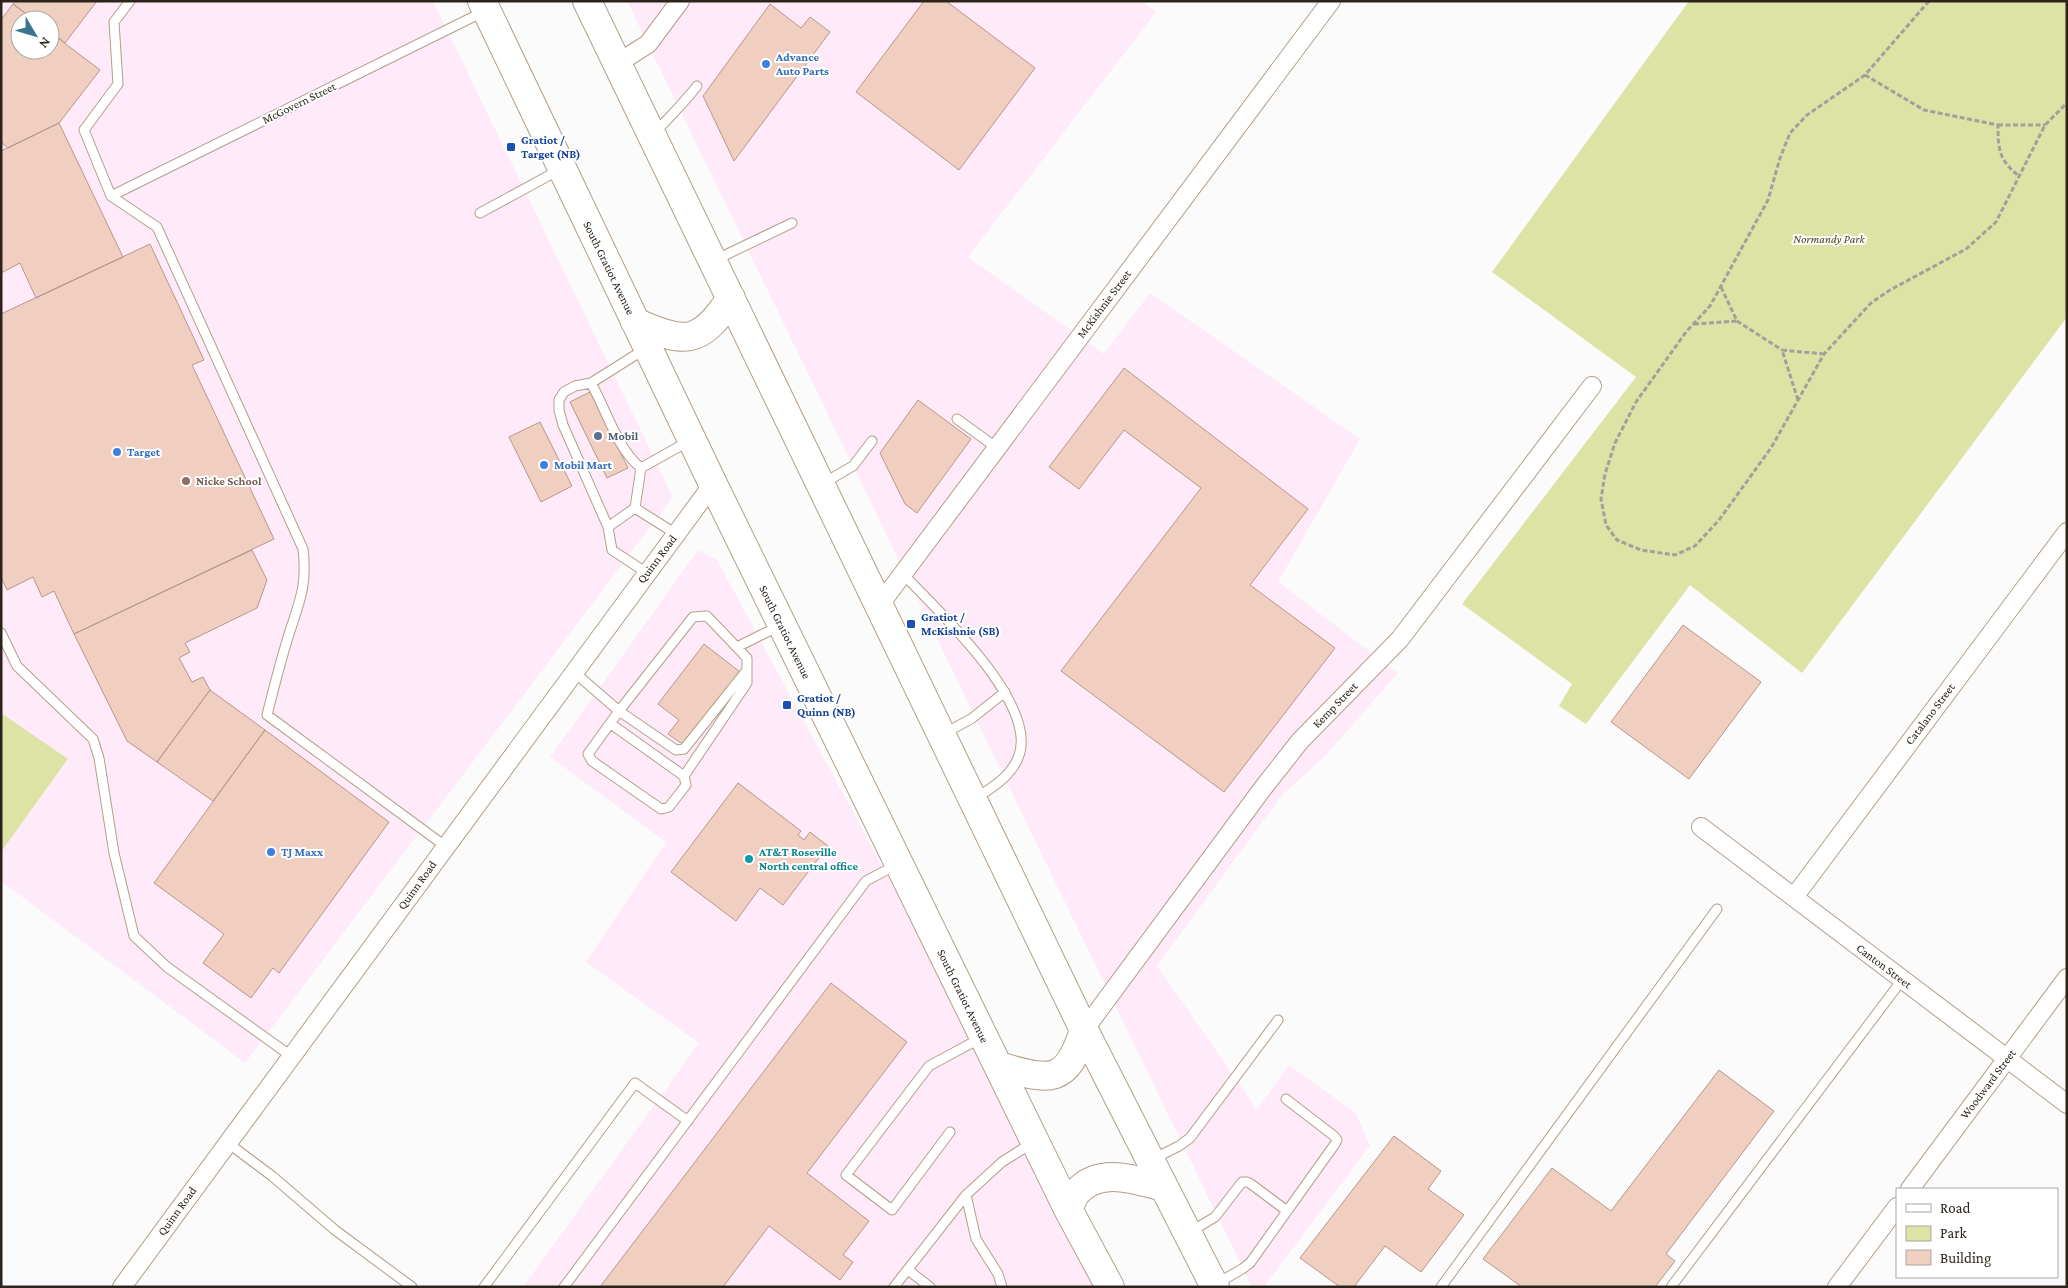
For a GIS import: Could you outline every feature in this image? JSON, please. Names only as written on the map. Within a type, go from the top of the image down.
[{"type":"main road","points":[[587,1],[878,607],[1084,1030],[1214,1286]]},
{"type":"main road","name":"South Gratiot Avenue","points":[[484,6],[898,864],[1068,1209],[1110,1287]]},
{"type":"main road","points":[[635,322],[670,336],[686,337],[704,331],[718,318],[730,298]]},
{"type":"main road","points":[[998,1066],[1035,1076],[1052,1075],[1067,1068],[1077,1054],[1084,1030]]},
{"type":"main road","points":[[1068,1209],[1076,1193],[1086,1184],[1097,1179],[1111,1177],[1134,1179],[1164,1187]]},
{"type":"street","points":[[618,64],[648,44],[680,1]]},
{"type":"street","name":"McKishnie Street","points":[[878,607],[1331,1]]},
{"type":"street","name":"Kemp Street","points":[[1084,1030],[1300,741],[1400,639],[1592,386]]},
{"type":"street","name":"Quinn Road","points":[[122,1287],[713,484]]},
{"type":"street","name":"Catalano Street","points":[[1794,897],[2067,532]]},
{"type":"street","name":"Canton Street","points":[[1701,827],[2067,1104]]},
{"type":"street","name":"Woodward Street","points":[[1911,1188],[2067,978]]},
{"type":"street","points":[[1837,1287],[1896,1207]]},
{"type":"lane","points":[[130,1],[114,22],[118,84],[84,130],[111,196],[157,227],[303,549],[306,570],[302,596],[286,642],[267,715],[445,846]]},
{"type":"lane","name":"McGovern Street","points":[[111,196],[484,6]]},
{"type":"lane","points":[[652,136],[697,86]]},
{"type":"lane","points":[[480,213],[562,169]]},
{"type":"lane","points":[[713,262],[792,223]]},
{"type":"lane","points":[[647,573],[612,550],[608,528],[563,425],[558,400],[564,392],[575,386],[591,383],[648,348]]},
{"type":"lane","points":[[591,383],[621,441],[634,462],[641,468]]},
{"type":"lane","points":[[957,419],[996,448]]},
{"type":"lane","points":[[641,468],[692,440]]},
{"type":"lane","points":[[820,485],[853,466],[872,441]]},
{"type":"lane","points":[[608,528],[635,508],[641,468]]},
{"type":"lane","points":[[635,508],[676,534]]},
{"type":"lane","points":[[903,574],[982,658],[1005,692],[1022,731],[1019,757],[1001,782],[973,800]]},
{"type":"lane","points":[[611,724],[684,776],[686,784],[669,808],[661,809],[592,761],[588,754],[693,617],[707,616],[747,658],[747,683],[684,776]]},
{"type":"lane","points":[[737,647],[781,624]]},
{"type":"lane","points":[[1,633],[17,666],[94,739],[99,758],[114,853],[134,936],[167,967],[292,1056]]},
{"type":"lane","points":[[574,672],[619,712],[676,750],[684,749],[747,670]]},
{"type":"lane","points":[[941,735],[971,719],[1005,692]]},
{"type":"lane","points":[[564,1287],[866,882],[898,864]]},
{"type":"lane","points":[[1440,1287],[1717,909]]},
{"type":"lane","points":[[1671,1287],[1902,980]]},
{"type":"lane","points":[[1150,1160],[1180,1146],[1190,1138],[1278,1020]]},
{"type":"lane","points":[[950,1132],[892,1210],[846,1175],[929,1066],[983,1037]]},
{"type":"lane","points":[[484,1287],[635,1082],[688,1121]]},
{"type":"lane","points":[[1214,1286],[1242,1270],[1250,1263],[1337,1140],[1286,1099]]},
{"type":"lane","points":[[894,1287],[966,1195],[1002,1162],[1035,1142]]},
{"type":"lane","points":[[228,1143],[272,1176],[335,1230],[412,1287]]},
{"type":"lane","points":[[1187,1233],[1215,1217],[1242,1182],[1247,1182],[1287,1211]]},
{"type":"lane","points":[[966,1195],[976,1239],[998,1274],[1002,1287]]},
{"type":"lane","points":[[908,1270],[930,1287]]},
{"type":"path","points":[[1929,1],[1865,75],[1807,115],[1790,133],[1780,158],[1768,200],[1710,306],[1694,324],[1636,402],[1615,443],[1605,474],[1601,499],[1606,525],[1617,540],[1640,550],[1675,555],[1695,546],[1719,520],[1772,448],[1824,354],[1871,303],[1890,290],[1966,249],[1996,222],[2045,125],[2067,103]]},
{"type":"path","points":[[1865,75],[1924,110],[1998,125],[2045,125]]},
{"type":"path","points":[[1998,125],[1998,143],[2005,165],[2019,176]]},
{"type":"path","points":[[1721,286],[1737,322],[1782,350],[1824,354]]},
{"type":"path","points":[[1694,324],[1737,322]]},
{"type":"path","points":[[1782,350],[1798,400]]},
{"type":"shaded area","points":[[1,1],[433,1],[673,497],[245,1063],[1,881],[1,852],[68,760],[1,713]]},
{"type":"shaded area","points":[[627,1],[1142,1],[1156,12],[968,257],[1104,354],[1150,293],[1360,439],[1278,582],[1398,673],[1324,757],[1282,795],[1157,966],[1257,1109],[1289,1065],[1356,1113],[1370,1146],[1264,1287],[1252,1287]]},
{"type":"shaded area","points":[[698,550],[717,560],[1109,1287],[523,1287],[699,1043],[586,962],[666,842],[550,757]]},
{"type":"green space","name":"Normandy Park","points":[[1689,1],[2067,1],[2067,317],[1802,673],[1690,585],[1586,724],[1559,706],[1572,684],[1462,604],[1636,377],[1492,272]]},
{"type":"green space","points":[[1,713],[68,759],[1,852]]},
{"type":"building","points":[[16,1],[97,1],[65,43],[60,39],[60,10],[21,10],[13,4]]},
{"type":"building","points":[[924,1],[946,1],[1035,68],[959,170],[856,92]]},
{"type":"building","points":[[13,4],[21,10],[10,10],[10,60],[60,60],[60,40],[100,70],[59,123],[8,148],[1,142],[1,20]]},
{"type":"building","name":"Advance Auto Parts","points":[[770,4],[801,28],[810,17],[830,32],[734,161],[703,96]]},
{"type":"building","points":[[59,123],[123,257],[36,298],[20,263],[1,273],[1,151]]},
{"type":"building","name":"Target","points":[[150,244],[204,360],[192,365],[274,539],[74,634],[54,591],[42,597],[33,577],[7,590],[1,577],[1,314]]},
{"type":"building","points":[[1124,368],[1308,509],[1250,585],[1335,648],[1224,792],[1061,671],[1201,488],[1124,430],[1079,489],[1049,467]]},
{"type":"building","points":[[590,392],[628,468],[607,478],[570,402]]},
{"type":"building","points":[[918,400],[971,439],[917,513],[905,504],[880,453]]},
{"type":"building","points":[[540,422],[572,486],[541,502],[509,437]]},
{"type":"building","points":[[252,550],[267,580],[257,608],[185,643],[190,652],[179,658],[192,682],[203,677],[210,690],[157,762],[127,741],[74,634]]},
{"type":"building","points":[[1683,625],[1761,682],[1689,779],[1611,722]]},
{"type":"building","points":[[704,644],[740,672],[684,745],[668,734],[679,720],[658,704]]},
{"type":"building","points":[[210,690],[265,730],[213,801],[157,762]]},
{"type":"building","name":"TJ Maxx","points":[[265,730],[389,822],[279,973],[273,968],[251,998],[203,963],[224,934],[154,883]]},
{"type":"building","name":"AT&T Roseville North central office","points":[[738,783],[801,831],[798,835],[804,840],[810,832],[828,846],[783,905],[760,888],[736,921],[671,872]]},
{"type":"building","points":[[831,983],[907,1042],[807,1173],[869,1221],[843,1255],[853,1262],[840,1280],[769,1226],[723,1287],[600,1287]]},
{"type":"building","points":[[1719,1070],[1774,1111],[1666,1254],[1675,1261],[1655,1287],[1522,1287],[1483,1259],[1552,1168],[1611,1211]]},
{"type":"building","points":[[1394,1136],[1441,1171],[1428,1189],[1464,1215],[1421,1272],[1385,1246],[1354,1287],[1340,1287],[1300,1258]]},
{"type":"place","name":"Advance Auto Parts","points":[[766,64]]},
{"type":"place","name":"Gratiot / Target (NB)","points":[[511,147]]},
{"type":"place","name":"Mobil","points":[[598,436]]},
{"type":"place","name":"Target","points":[[117,452]]},
{"type":"place","name":"Mobil Mart","points":[[544,465]]},
{"type":"place","name":"Nicke School","points":[[186,481]]},
{"type":"place","name":"Gratiot / McKishnie (SB)","points":[[911,624]]},
{"type":"place","name":"Gratiot / Quinn (NB)","points":[[787,705]]},
{"type":"place","name":"TJ Maxx","points":[[271,852]]},
{"type":"place","name":"AT&T Roseville North central office","points":[[749,859]]}]
